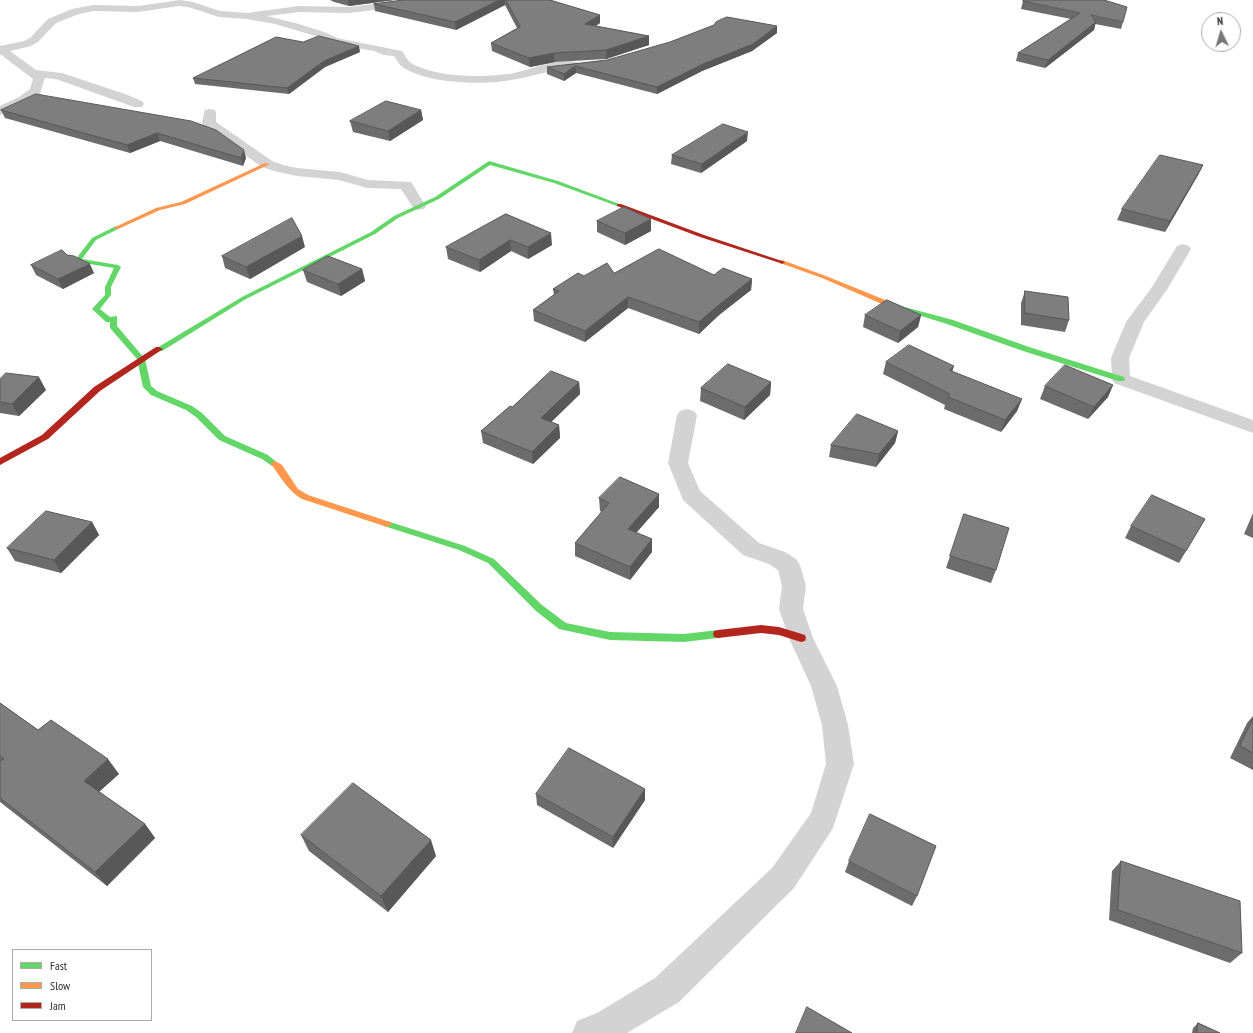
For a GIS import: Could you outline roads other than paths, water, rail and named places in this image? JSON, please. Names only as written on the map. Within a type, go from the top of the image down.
[{"type":"street","points":[[275,17],[300,9],[349,10],[408,3],[415,0]]},
{"type":"street","points":[[0,50],[27,44],[34,40],[52,21],[76,11],[93,8],[138,9],[179,3],[189,4],[219,14],[275,17],[323,35],[334,41],[376,48],[384,52],[398,53],[406,64],[441,76],[504,78],[555,67],[585,64]]},
{"type":"street","points":[[0,50],[10,55],[39,78],[36,90],[23,100],[0,110]]},
{"type":"street","points":[[33,73],[58,76],[122,97],[138,104]]},
{"type":"street","points":[[210,113],[209,123],[267,164],[297,172],[340,176],[367,184],[406,185],[419,206]]},
{"type":"street","points":[[0,462],[45,437],[97,389],[141,359],[244,298],[373,233],[396,217],[436,198],[489,163],[556,182],[702,236],[727,243],[824,277],[884,302],[950,322],[1026,349],[1121,379],[1253,427]]},
{"type":"street","points":[[267,164],[183,203],[158,209],[135,218],[94,239],[78,260],[118,267],[108,287],[108,295],[96,309],[105,315],[108,320],[114,318],[113,326],[141,359],[147,388],[154,393],[189,408],[199,415],[222,438],[265,457],[280,467],[296,491],[305,498],[462,548],[491,561],[520,588],[538,608],[563,626],[610,636],[684,638],[761,629],[779,631],[801,638]]},
{"type":"street","points":[[1121,379],[1120,358],[1135,322],[1160,288],[1183,249]]},
{"type":"street","points":[[589,1033],[606,1026],[667,990],[783,878],[823,819],[840,764],[835,725],[824,686],[801,638],[791,609],[794,586],[788,565],[777,558],[752,549],[691,495],[678,463],[687,415]]}]
